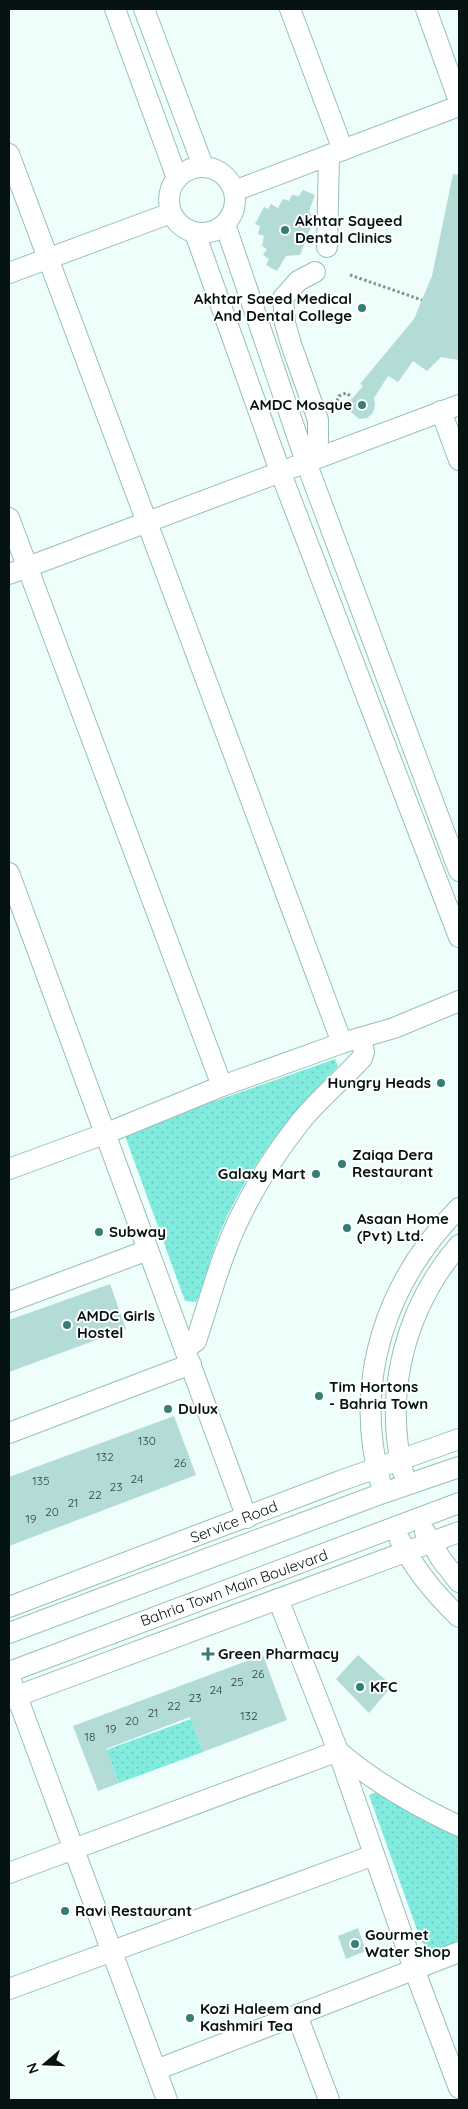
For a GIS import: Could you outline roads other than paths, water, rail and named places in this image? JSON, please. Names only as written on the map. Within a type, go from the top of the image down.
[{"type":"street","points":[[115,9],[176,178]]},
{"type":"street","points":[[144,9],[203,166]]},
{"type":"street","points":[[290,9],[336,152],[327,247]]},
{"type":"street","points":[[426,9],[459,101]]},
{"type":"street","points":[[234,191],[459,106]]},
{"type":"street","points":[[9,154],[147,522],[352,1041],[364,1052],[362,1058],[301,1121],[269,1165],[252,1193],[240,1215],[224,1256],[196,1341],[188,1357],[9,1433]]},
{"type":"street","points":[[203,166],[213,168],[222,173],[229,180],[234,191],[234,208],[226,224],[206,234],[195,233],[185,229],[177,222],[171,213],[169,194],[176,178],[184,172],[203,166]]},
{"type":"street","points":[[9,273],[171,213]]},
{"type":"street","points":[[226,224],[306,462],[459,871]]},
{"type":"street","points":[[195,233],[280,471],[459,937]]},
{"type":"street","points":[[306,462],[318,441],[318,420],[285,324],[283,298],[298,281],[315,272]]},
{"type":"street","points":[[18,570],[450,408],[459,460]]},
{"type":"street","points":[[9,518],[18,570],[222,1086]]},
{"type":"street","points":[[9,873],[107,1133],[247,1518]]},
{"type":"street","points":[[9,1169],[107,1133],[222,1086],[394,1028],[459,1001]]},
{"type":"street","points":[[383,1493],[371,1430],[371,1392],[381,1335],[394,1299],[412,1265],[434,1234],[459,1208]]},
{"type":"street","points":[[407,1485],[400,1460],[396,1403],[400,1364],[417,1310],[441,1268],[459,1245]]},
{"type":"street","points":[[9,1302],[148,1250]]},
{"type":"street","name":"Service Road","points":[[9,1607],[377,1468],[459,1439]]},
{"type":"street","points":[[9,1633],[459,1466]]},
{"type":"street","name":"Bahria Town Main Boulevard","points":[[9,1672],[459,1504]]},
{"type":"street","points":[[418,1519],[430,1542],[459,1582]]},
{"type":"street","points":[[394,1528],[406,1551],[431,1588],[459,1617]]},
{"type":"street","points":[[13,1697],[459,1532]]},
{"type":"street","points":[[278,1600],[338,1751],[414,1969],[459,2088]]},
{"type":"street","points":[[9,1672],[13,1697],[113,1949],[167,2100]]},
{"type":"street","points":[[338,1751],[360,1770],[380,1783],[459,1826]]},
{"type":"street","points":[[9,1873],[338,1751]]},
{"type":"street","points":[[9,1988],[374,1855]]},
{"type":"street","points":[[156,2070],[459,1952]]},
{"type":"street","points":[[297,2015],[329,2100]]},
{"type":"place","name":"Akhtar Sayeed Dental Clinics","points":[[285,230]]},
{"type":"place","name":"Akhtar Saeed Medical And Dental College","points":[[362,308]]},
{"type":"place","name":"AMDC Mosque","points":[[362,405]]},
{"type":"place","name":"Hungry Heads","points":[[441,1083]]},
{"type":"place","name":"Zaiqa Dera Restaurant","points":[[342,1164]]},
{"type":"place","name":"Galaxy Mart","points":[[316,1174]]},
{"type":"place","name":"Asaan Home (Pvt) Ltd.","points":[[347,1228]]},
{"type":"place","name":"Subway","points":[[99,1232]]},
{"type":"place","name":"AMDC Girls Hostel","points":[[67,1325]]},
{"type":"place","name":"Tim Hortons - Bahria Town","points":[[319,1396]]},
{"type":"place","name":"Dulux","points":[[168,1409]]},
{"type":"place","name":"Green Pharmacy","points":[[208,1654]]},
{"type":"place","name":"KFC","points":[[360,1687]]},
{"type":"place","name":"Ravi Restaurant","points":[[65,1911]]},
{"type":"place","name":"Gourmet Water Shop","points":[[355,1944]]},
{"type":"place","name":"Kozi Haleem and Kashmiri Tea","points":[[190,2018]]}]
